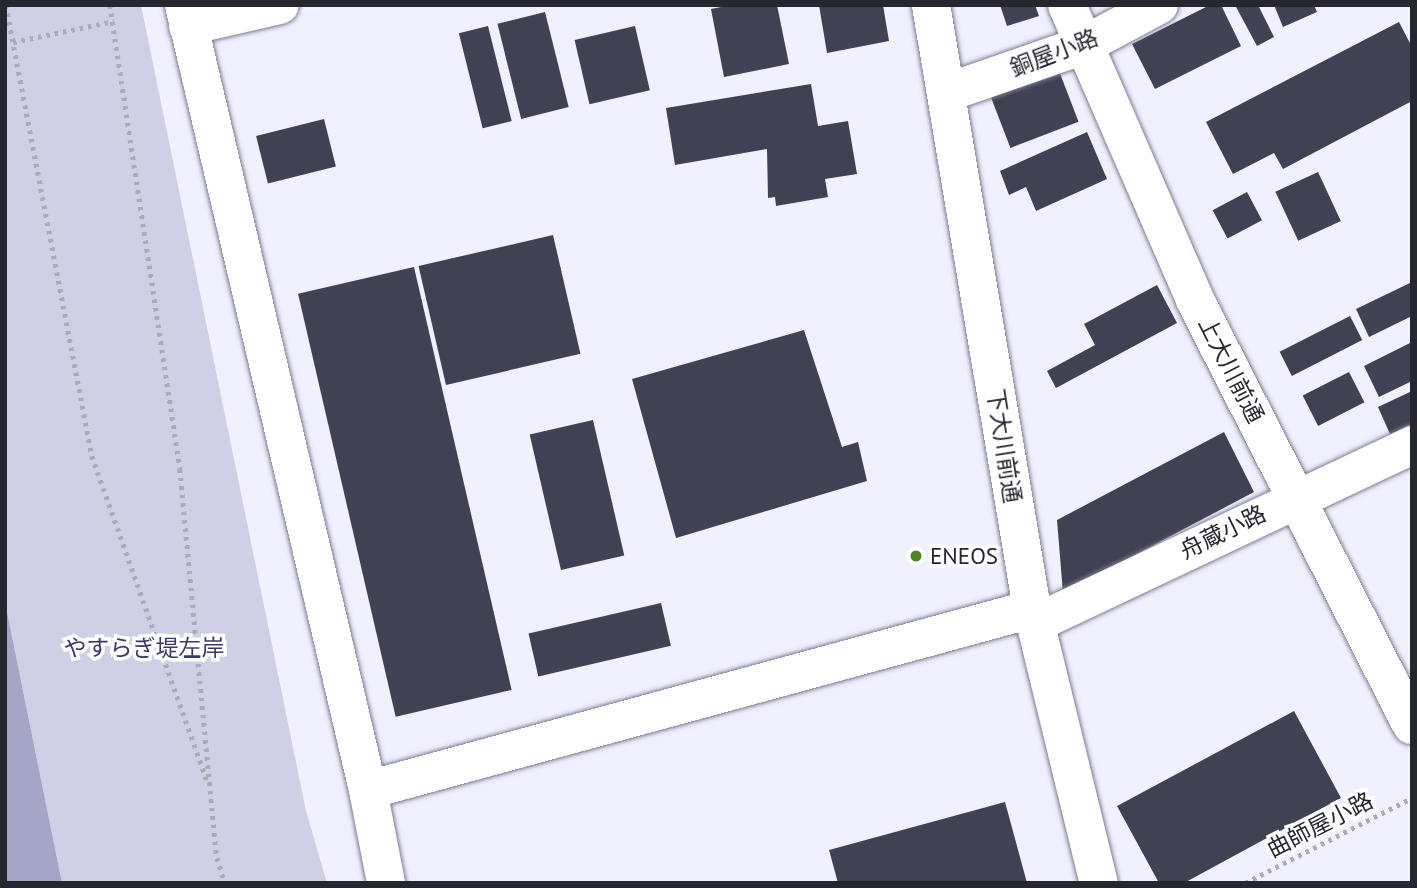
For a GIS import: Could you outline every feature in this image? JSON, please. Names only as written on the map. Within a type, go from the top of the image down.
[{"type":"street","points":[[280,5],[186,16],[368,790],[386,883]]},
{"type":"street","name":"下大川前通","points":[[931,5],[1034,616],[1099,883]]},
{"type":"street","name":"上大川前通","points":[[1067,5],[1195,300],[1412,725]]},
{"type":"street","name":"銅屋小路","points":[[946,93],[1084,44],[1159,5]]},
{"type":"street","name":"舟蔵小路","points":[[368,790],[1034,616],[1275,506],[1298,502],[1412,445]]},
{"type":"path","points":[[6,5],[92,456],[211,791]]},
{"type":"path","points":[[110,5],[180,470],[217,858],[225,883]]},
{"type":"path","points":[[13,42],[114,21]]},
{"type":"path","name":"曲師屋小路","points":[[1245,883],[1412,798]]},
{"type":"green space","name":"やすらぎ堤左岸","points":[[5,5],[141,5],[306,811],[327,883],[62,883],[5,602]]},
{"type":"shaded area","points":[[5,602],[62,883],[5,883]]},
{"type":"building","points":[[731,5],[777,5],[789,64],[724,77],[711,9]]},
{"type":"building","points":[[819,5],[883,5],[889,41],[827,53]]},
{"type":"building","points":[[1000,5],[1035,5],[1039,16],[1007,26]]},
{"type":"building","points":[[1210,5],[1221,5],[1241,46],[1155,89],[1132,44]]},
{"type":"building","points":[[1235,5],[1258,5],[1274,37],[1257,46]]},
{"type":"building","points":[[1274,5],[1314,5],[1317,12],[1283,27]]},
{"type":"building","points":[[545,12],[569,107],[521,119],[497,24]]},
{"type":"building","points":[[1399,22],[1412,47],[1412,101],[1283,169],[1274,153],[1233,174],[1206,122]]},
{"type":"building","points":[[488,26],[512,121],[483,128],[459,33]]},
{"type":"building","points":[[635,26],[650,90],[589,104],[575,40]]},
{"type":"building","points":[[1056,63],[1079,122],[1010,148],[988,89]]},
{"type":"building","points":[[811,84],[818,126],[848,121],[857,174],[825,179],[828,197],[776,206],[775,197],[768,198],[767,149],[675,165],[666,108]]},
{"type":"building","points":[[324,119],[336,167],[268,183],[256,136]]},
{"type":"building","points":[[1087,132],[1107,179],[1036,211],[1026,187],[1009,195],[1000,171]]},
{"type":"building","points":[[1318,172],[1341,221],[1298,241],[1275,192]]},
{"type":"building","points":[[1247,192],[1262,220],[1228,239],[1213,210]]},
{"type":"building","points":[[553,235],[580,354],[446,385],[419,266]]},
{"type":"building","points":[[414,267],[512,690],[396,717],[298,294]]},
{"type":"building","points":[[1412,282],[1412,316],[1369,337],[1356,309]]},
{"type":"building","points":[[1157,285],[1177,323],[1056,388],[1047,371],[1095,345],[1084,324]]},
{"type":"building","points":[[1350,316],[1362,340],[1292,376],[1280,352]]},
{"type":"building","points":[[804,330],[842,447],[858,442],[867,481],[676,538],[632,379]]},
{"type":"building","points":[[1412,342],[1412,381],[1379,397],[1364,366]]},
{"type":"building","points":[[1349,372],[1364,402],[1318,426],[1303,396]]},
{"type":"building","points":[[1412,391],[1412,424],[1390,434],[1378,407]]},
{"type":"building","points":[[593,420],[624,555],[561,570],[530,435]]},
{"type":"building","points":[[1224,432],[1254,492],[1063,593],[1057,520]]},
{"type":"building","points":[[661,603],[671,646],[538,676],[528,634]]},
{"type":"building","points":[[1294,711],[1341,798],[1184,883],[1159,883],[1117,806]]},
{"type":"building","points":[[1005,802],[1027,883],[838,883],[829,850]]},
{"type":"place","name":"ENEOS","points":[[916,556]]}]
